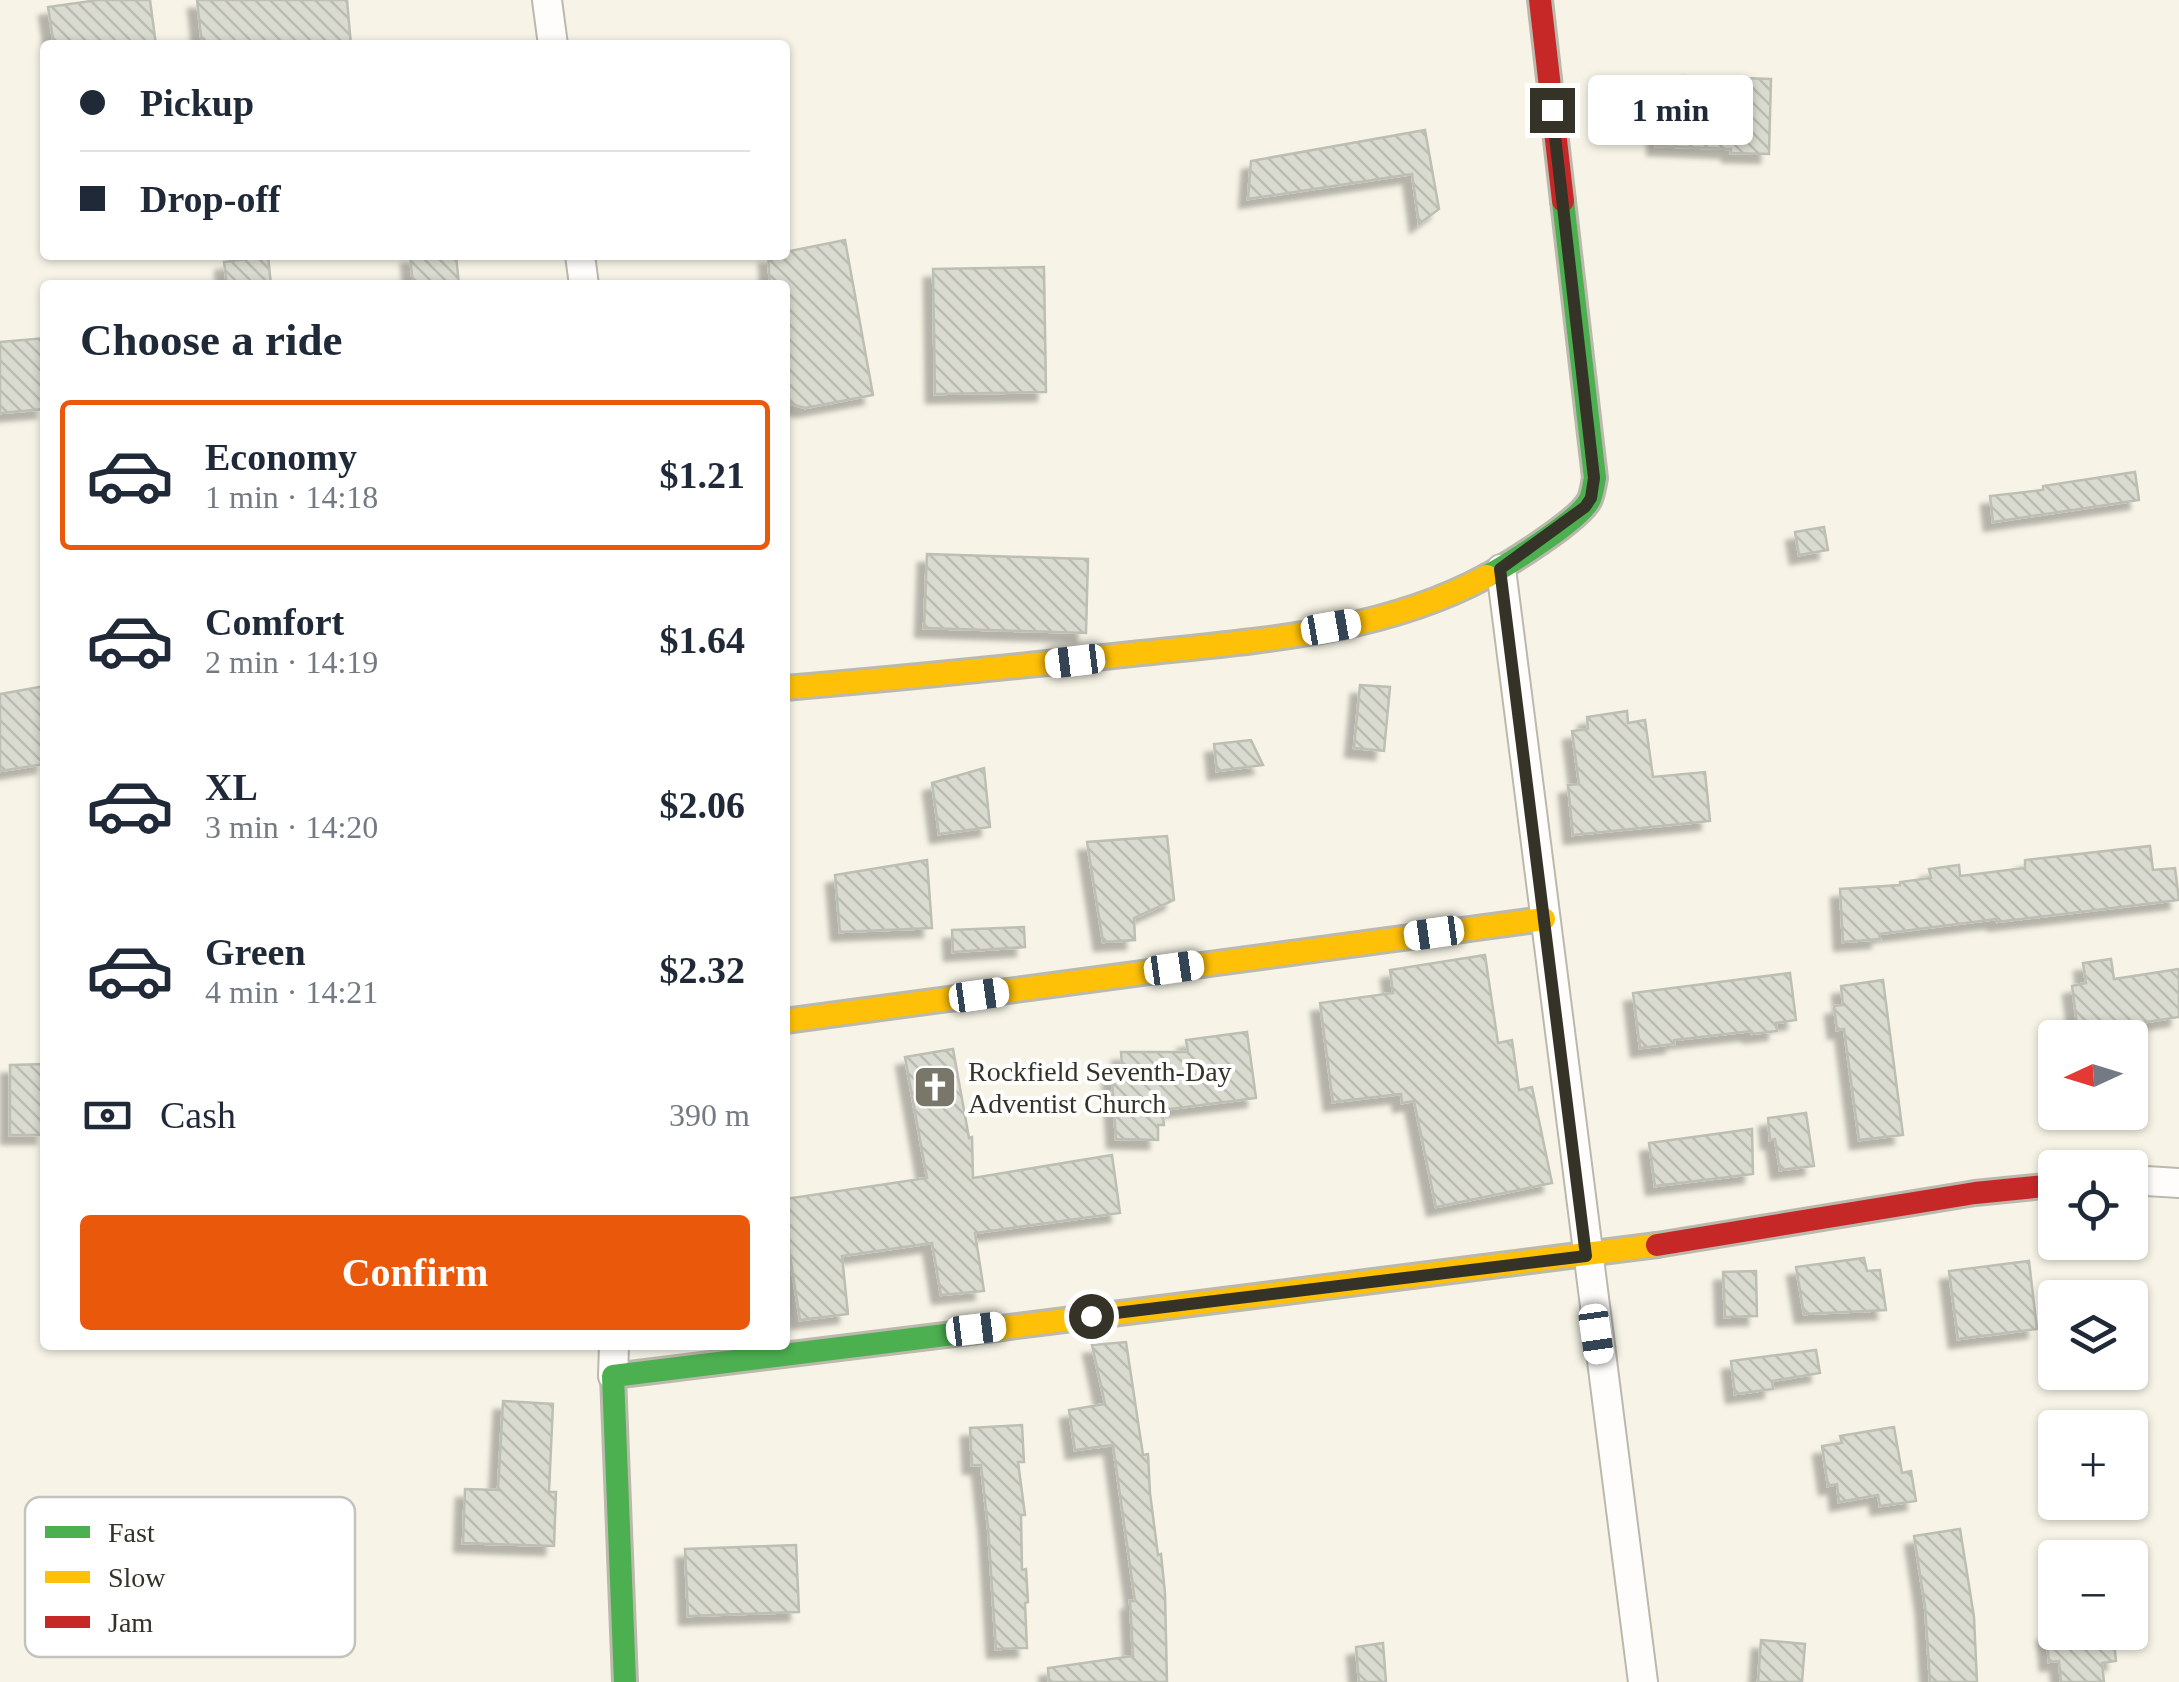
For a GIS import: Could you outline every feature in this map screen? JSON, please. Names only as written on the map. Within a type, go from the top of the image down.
[{"type":"street","points":[[547,0],[551,40]]},
{"type":"street","points":[[790,688],[964,674],[1260,639],[1366,621],[1435,600],[1500,569],[1585,507],[1591,498],[1594,478],[1540,0]]},
{"type":"street","points":[[1500,569],[1643,1682]]},
{"type":"street","points":[[790,1021],[1544,919]]},
{"type":"street","points":[[2148,1181],[2179,1183]]},
{"type":"street","points":[[613,1376],[1586,1256],[2038,1186]]},
{"type":"street","points":[[614,1350],[625,1682]]},
{"type":"building","points":[[98,0],[150,0],[155,40],[53,40],[48,7]]},
{"type":"building","points":[[197,0],[347,0],[351,40],[201,40]]},
{"type":"building","points":[[1682,76],[1771,79],[1769,154],[1656,146],[1658,116],[1680,116]]},
{"type":"building","points":[[1425,130],[1439,209],[1419,224],[1412,174],[1248,199],[1251,161]]},
{"type":"building","points":[[845,240],[873,395],[805,408],[790,404],[790,280],[770,280],[768,260],[790,260],[790,251]]},
{"type":"building","points":[[268,260],[270,280],[226,280],[224,262]]},
{"type":"building","points":[[410,260],[456,260],[458,280],[412,280]]},
{"type":"building","points":[[1044,267],[1046,392],[935,394],[933,269]]},
{"type":"building","points":[[40,338],[40,409],[0,413],[0,342]]},
{"type":"building","points":[[2135,472],[2139,500],[1993,522],[1990,496]]},
{"type":"building","points":[[1824,527],[1828,550],[1799,555],[1795,532]]},
{"type":"building","points":[[927,554],[1088,559],[1086,633],[924,628]]},
{"type":"building","points":[[1360,685],[1390,687],[1384,751],[1354,748]]},
{"type":"building","points":[[40,687],[40,765],[0,771],[0,694]]},
{"type":"building","points":[[1627,711],[1628,723],[1645,720],[1653,777],[1705,772],[1710,821],[1573,835],[1568,785],[1579,784],[1572,731],[1588,729],[1587,717]]},
{"type":"building","points":[[1251,740],[1263,765],[1217,771],[1214,744]]},
{"type":"building","points":[[984,768],[990,827],[939,834],[932,783]]},
{"type":"building","points":[[1167,836],[1174,900],[1134,918],[1135,940],[1103,942],[1087,842]]},
{"type":"building","points":[[2150,846],[2153,870],[2175,868],[2179,900],[1997,922],[1996,919],[1843,942],[1840,889],[1900,885],[1931,878],[1929,869],[1959,865],[1960,876],[2025,868],[2025,860]]},
{"type":"building","points":[[927,860],[932,928],[840,932],[835,875]]},
{"type":"building","points":[[1024,927],[1025,947],[953,952],[952,930]]},
{"type":"building","points":[[1485,955],[1498,1043],[1512,1040],[1519,1090],[1532,1087],[1552,1183],[1436,1207],[1414,1101],[1402,1103],[1401,1094],[1333,1102],[1320,1003],[1393,993],[1390,970]]},
{"type":"building","points":[[2111,959],[2114,979],[2179,969],[2179,1017],[2148,1022],[2077,1020],[2072,986],[2086,983],[2083,963]]},
{"type":"building","points":[[1790,973],[1796,1020],[1776,1023],[1777,1031],[1674,1040],[1674,1044],[1640,1048],[1633,993]]},
{"type":"building","points":[[1883,980],[1903,1135],[1859,1140],[1844,1029],[1837,1030],[1834,1006],[1843,1005],[1841,986]]},
{"type":"building","points":[[1247,1032],[1256,1098],[1162,1110],[1164,1125],[1158,1125],[1158,1140],[1116,1139],[1111,1065],[1122,1067],[1121,1052],[1188,1052],[1186,1040]]},
{"type":"building","points":[[953,1049],[969,1138],[972,1137],[973,1178],[1112,1155],[1120,1213],[975,1233],[984,1291],[941,1295],[932,1243],[842,1256],[848,1314],[800,1320],[790,1255],[790,1198],[927,1178],[905,1057]]},
{"type":"building","points":[[40,1064],[40,1135],[10,1135],[10,1065]]},
{"type":"building","points":[[1806,1113],[1814,1166],[1780,1170],[1768,1118]]},
{"type":"building","points":[[1752,1129],[1753,1174],[1655,1186],[1649,1143]]},
{"type":"building","points":[[1864,1258],[1867,1271],[1880,1270],[1886,1310],[1804,1314],[1796,1267]]},
{"type":"building","points":[[2029,1261],[2037,1329],[1958,1339],[1949,1271]]},
{"type":"building","points":[[1756,1271],[1757,1316],[1725,1317],[1723,1272]]},
{"type":"building","points":[[1126,1342],[1143,1455],[1148,1454],[1158,1555],[1161,1554],[1167,1682],[1049,1682],[1048,1668],[1133,1656],[1130,1601],[1135,1601],[1113,1445],[1075,1450],[1069,1410],[1105,1404],[1092,1345]]},
{"type":"building","points":[[1816,1350],[1820,1373],[1772,1381],[1773,1389],[1735,1394],[1731,1361]]},
{"type":"building","points":[[503,1401],[553,1404],[549,1492],[556,1492],[554,1546],[463,1543],[465,1489],[498,1490]]},
{"type":"building","points":[[1022,1425],[1024,1462],[1018,1462],[1025,1515],[1021,1515],[1022,1570],[1026,1569],[1028,1602],[1027,1648],[996,1649],[981,1465],[972,1465],[970,1428]]},
{"type":"building","points":[[1894,1427],[1902,1473],[1911,1471],[1916,1501],[1880,1506],[1878,1495],[1839,1502],[1837,1484],[1828,1486],[1822,1446],[1842,1443],[1840,1436]]},
{"type":"building","points":[[1960,1529],[1974,1617],[1977,1682],[1930,1682],[1925,1606],[1914,1536]]},
{"type":"building","points":[[796,1545],[799,1612],[688,1616],[685,1549]]},
{"type":"building","points":[[1761,1640],[1805,1644],[1802,1682],[1758,1682]]},
{"type":"building","points":[[1383,1643],[1386,1682],[1359,1682],[1356,1647]]},
{"type":"building","points":[[2048,1650],[2115,1650],[2116,1661],[2102,1663],[2104,1682],[2061,1682],[2059,1661],[2049,1662]]},
{"type":"traffic: fast","points":[[1487,576],[1572,519],[1589,501],[1593,490],[1595,478],[1563,201]]},
{"type":"traffic: fast","points":[[625,1682],[613,1376],[1002,1328]]},
{"type":"traffic: slow","points":[[790,688],[1229,644],[1318,631],[1405,610],[1487,576]]},
{"type":"traffic: slow","points":[[790,1020],[1544,919]]},
{"type":"traffic: slow","points":[[1002,1328],[1657,1245]]},
{"type":"traffic: jam","points":[[1540,0],[1563,201]]},
{"type":"traffic: jam","points":[[1657,1245],[1975,1193],[2038,1187]]},
{"type":"place","name":"Rockfield Seventh-Day Adventist Church","points":[[935,1087]]},
{"type":"route","points":[[1091,1316],[1586,1256],[1500,569],[1585,507],[1591,498],[1594,478],[1552,110]]}]
